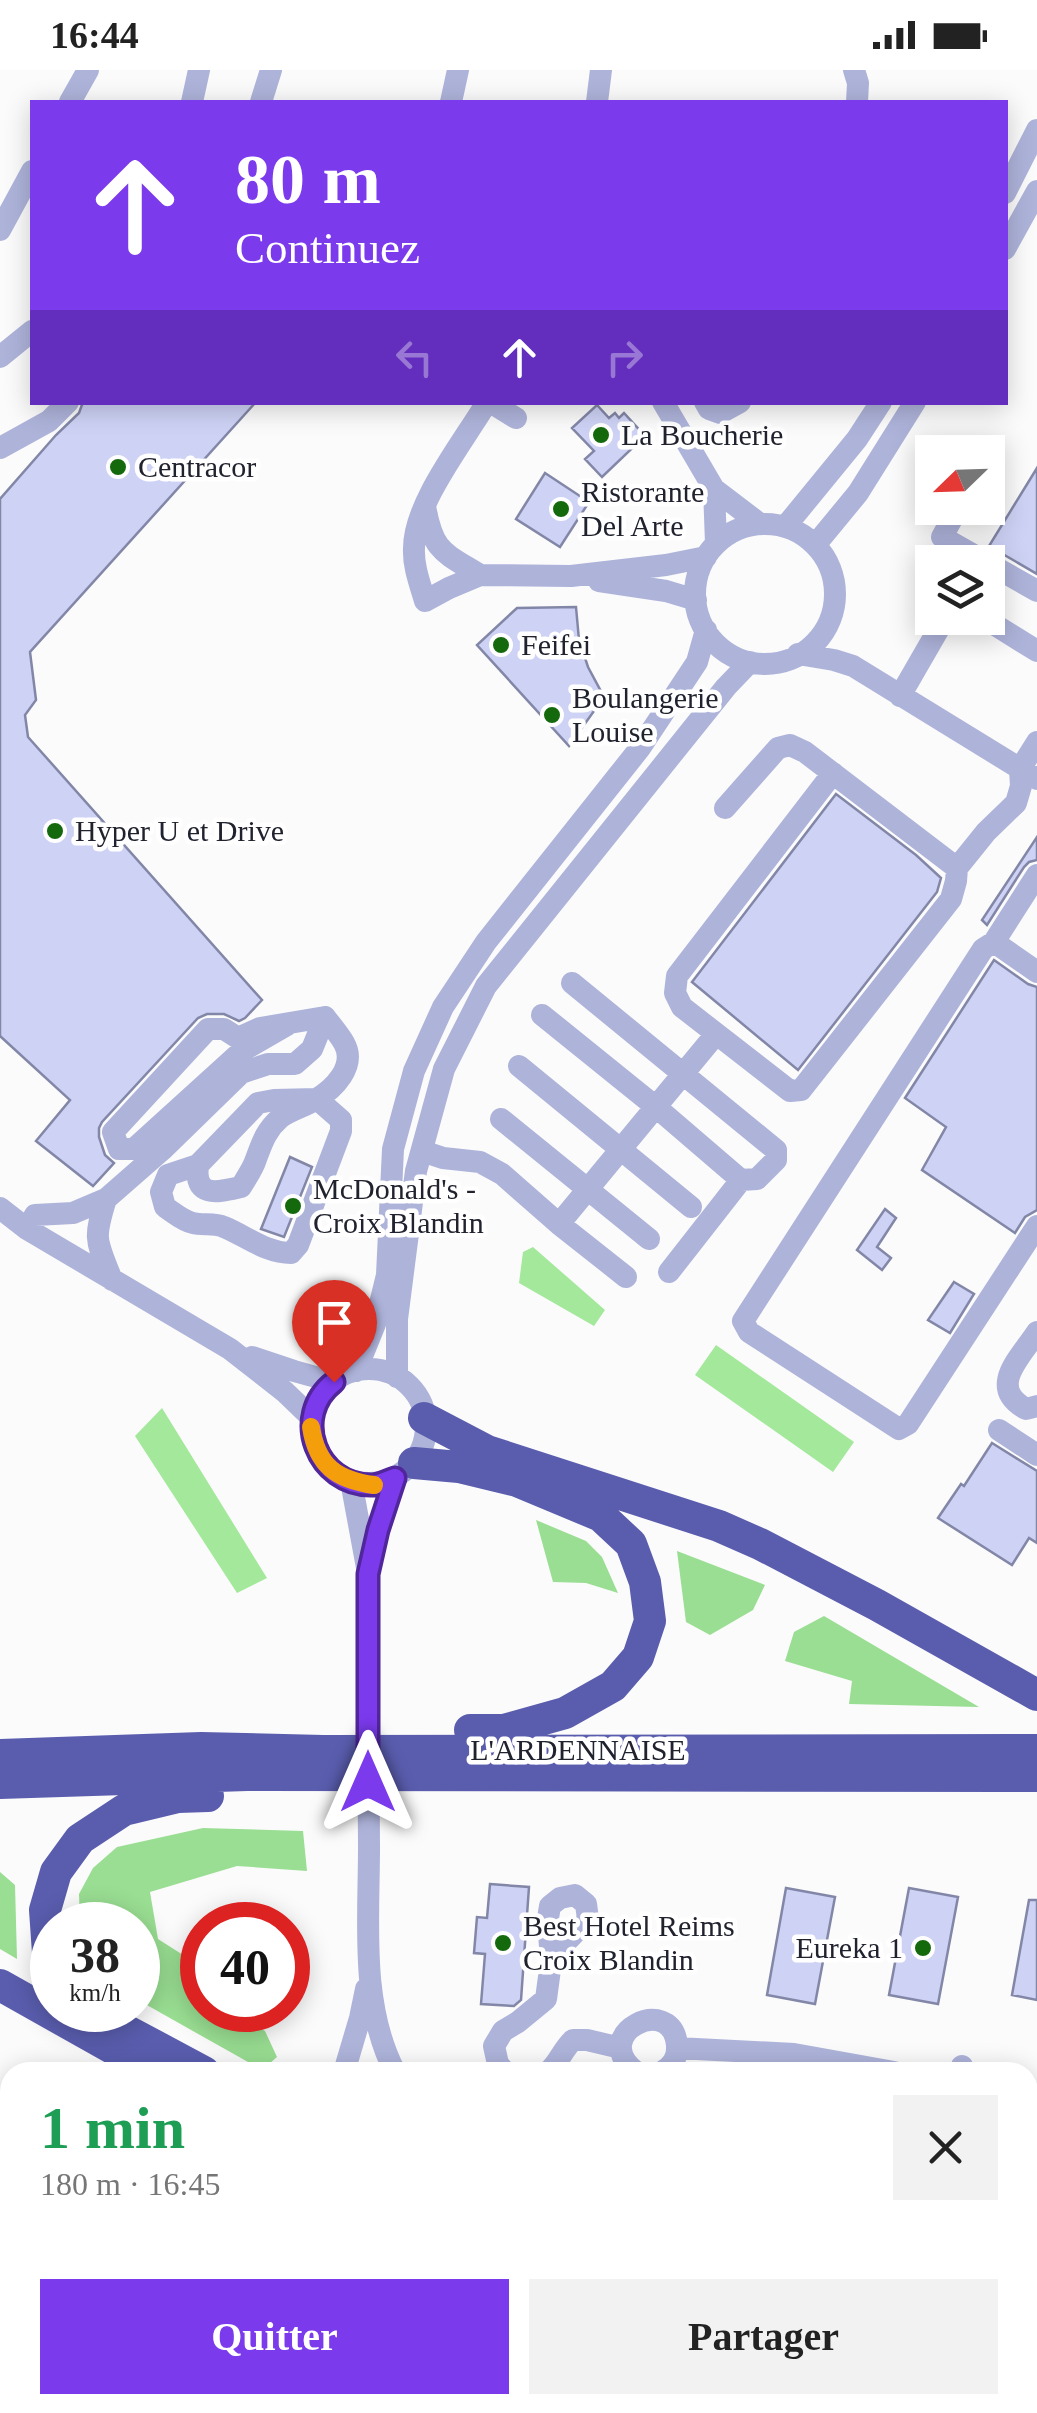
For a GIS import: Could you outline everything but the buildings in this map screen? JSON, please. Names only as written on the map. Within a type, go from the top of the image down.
[{"type":"highway","points":[[424,1418],[487,1451],[719,1526],[760,1544],[1037,1695]]},
{"type":"highway","points":[[201,1748],[266,1733],[504,1730],[565,1713],[612,1686],[638,1658],[650,1621],[645,1582],[632,1544],[601,1516],[517,1481],[460,1467],[404,1470]]},
{"type":"highway","name":"L'ARDENNAISE","points":[[0,1755],[201,1748],[1037,1750]]},
{"type":"highway","points":[[47,1902],[56,1872],[80,1840],[124,1810],[178,1797],[394,1790],[456,1774]]},
{"type":"highway","name":"L'ARDENNAISE","points":[[0,1783],[247,1775],[1037,1776]]},
{"type":"highway","points":[[0,1985],[137,2062]]},
{"type":"highway","points":[[128,2032],[185,2062]]},
{"type":"street","points":[[71,100],[88,70]]},
{"type":"street","points":[[192,100],[199,70]]},
{"type":"street","points":[[262,100],[271,70]]},
{"type":"street","points":[[451,100],[458,70]]},
{"type":"street","points":[[597,100],[601,70]]},
{"type":"street","points":[[854,70],[857,100]]},
{"type":"street","points":[[1008,186],[1037,130]]},
{"type":"street","points":[[0,230],[30,175]]},
{"type":"street","points":[[1008,244],[1037,191]]},
{"type":"street","points":[[0,356],[30,334]]},
{"type":"street","points":[[0,448],[49,421],[65,405]]},
{"type":"street","points":[[472,405],[423,480],[424,504],[430,533],[444,552],[480,575]]},
{"type":"street","points":[[487,405],[424,504],[414,561],[425,601],[480,575],[571,576],[666,565],[711,550],[742,527],[768,522],[796,530],[816,544],[832,569],[836,594],[829,623],[813,646],[790,659],[760,666],[736,657],[713,642],[700,617],[694,588],[711,550],[714,489]]},
{"type":"street","points":[[494,405],[516,418]]},
{"type":"street","points":[[665,405],[714,489],[760,524]]},
{"type":"street","points":[[707,405],[720,414],[735,405]]},
{"type":"street","points":[[785,527],[858,439],[879,405]]},
{"type":"street","points":[[816,544],[858,493],[914,405]]},
{"type":"street","points":[[949,525],[942,537],[954,545]]},
{"type":"street","points":[[1005,574],[1037,591]]},
{"type":"street","points":[[571,576],[666,591],[696,600]]},
{"type":"street","points":[[356,1371],[375,1324],[387,1275],[393,1150],[414,1070],[442,1007],[486,942],[640,748],[697,662],[706,630]]},
{"type":"street","points":[[1005,631],[1037,651]]},
{"type":"street","points":[[900,696],[934,635]]},
{"type":"street","points":[[798,654],[853,666],[1029,774]]},
{"type":"street","points":[[397,1377],[397,1319],[416,1171],[444,1069],[486,986],[750,662]]},
{"type":"street","points":[[833,773],[677,976],[676,994],[682,1007],[790,1091],[800,1090],[950,899],[957,868],[1016,802],[1029,774],[1037,742]]},
{"type":"street","points":[[724,808],[778,748],[790,746],[805,752],[957,868]]},
{"type":"street","points":[[1037,874],[994,942],[983,949],[972,965],[743,1324],[749,1332],[900,1430],[908,1424],[1037,1226]]},
{"type":"street","points":[[994,942],[1037,972]]},
{"type":"street","points":[[542,1016],[740,1180],[757,1180],[776,1160],[776,1150],[572,983]]},
{"type":"street","points":[[287,1025],[242,1051],[134,1150],[118,1149],[113,1132],[208,1029],[224,1030],[238,1038],[260,1028],[325,1017]]},
{"type":"street","points":[[198,1166],[196,1179],[203,1188],[216,1193],[241,1187],[263,1139],[277,1121],[333,1087],[346,1068],[348,1054],[325,1017]]},
{"type":"street","points":[[28,1228],[34,1215],[74,1213],[106,1199],[241,1073],[268,1064],[295,1064],[312,1048],[325,1017]]},
{"type":"street","points":[[559,1224],[716,1034]]},
{"type":"street","points":[[519,1066],[692,1207]]},
{"type":"street","points":[[316,1099],[341,1120],[341,1132],[298,1244],[291,1253],[282,1253],[222,1226],[195,1224],[165,1207],[160,1192],[168,1175],[198,1166],[258,1104],[316,1099]]},
{"type":"street","points":[[501,1119],[649,1240]]},
{"type":"street","points":[[422,1151],[442,1158],[480,1162],[502,1174],[626,1278]]},
{"type":"street","points":[[669,1272],[740,1180]]},
{"type":"street","points":[[106,1199],[97,1228],[97,1243],[112,1280]]},
{"type":"street","points":[[0,1208],[112,1280],[230,1348],[313,1419]]},
{"type":"street","points":[[1037,1332],[1026,1364],[1007,1377],[1008,1392],[1016,1403],[1026,1408],[1037,1406]]},
{"type":"street","points":[[230,1348],[334,1382]]},
{"type":"street","points":[[368,1574],[378,1530],[404,1470],[424,1444],[420,1400],[407,1382],[367,1367],[343,1375],[324,1389],[314,1408],[311,1430],[318,1452],[331,1471],[351,1481],[374,1485],[404,1470]]},
{"type":"street","points":[[999,1430],[1037,1455]]},
{"type":"street","points":[[351,1481],[368,1574],[369,1976],[382,2047],[390,2062]]},
{"type":"street","points":[[498,2062],[494,2046],[503,2031],[546,1999],[551,1962]]},
{"type":"street","points":[[347,2062],[369,1976]]},
{"type":"street","points":[[626,2062],[621,2048],[623,2039],[633,2025],[650,2020],[666,2025],[676,2039],[678,2048],[673,2062]]},
{"type":"street","points":[[722,2050],[727,2026]]},
{"type":"street","points":[[556,2062],[573,2040],[621,2048]]},
{"type":"street","points":[[678,2048],[842,2059]]},
{"type":"shaded area","points":[[533,1247],[605,1310],[594,1326],[519,1283],[523,1252]]},
{"type":"shaded area","points":[[716,1345],[854,1442],[833,1472],[695,1375]]},
{"type":"shaded area","points":[[162,1408],[267,1578],[237,1593],[135,1436]]},
{"type":"shaded area","points":[[536,1520],[586,1541],[602,1557],[618,1593],[586,1583],[553,1582]]},
{"type":"shaded area","points":[[677,1551],[765,1585],[753,1610],[710,1635],[686,1622]]},
{"type":"shaded area","points":[[824,1616],[979,1707],[849,1704],[852,1681],[785,1661],[794,1632]]},
{"type":"shaded area","points":[[203,1828],[303,1831],[307,1871],[237,1866],[150,1892],[152,1902],[79,1902],[79,1894],[93,1868],[117,1847]]},
{"type":"shaded area","points":[[0,1872],[15,1885],[17,1959],[0,1949]]},
{"type":"shaded area","points":[[160,1940],[180,1953],[180,2024],[160,2012]]},
{"type":"shaded area","points":[[195,2032],[265,2032],[277,2057],[271,2062],[248,2062]]},
{"type":"slow traffic","points":[[311,1427],[318,1452],[331,1471],[351,1481],[374,1485]]},
{"type":"place","name":"La Boucherie","points":[[601,435]]},
{"type":"place","name":"Centracor","points":[[118,467]]},
{"type":"place","name":"Ristorante Del Arte","points":[[561,509]]},
{"type":"place","name":"Feifei","points":[[501,645]]},
{"type":"place","name":"Boulangerie Louise","points":[[552,715]]},
{"type":"place","name":"Hyper U et Drive","points":[[55,831]]},
{"type":"place","name":"McDonald's - Croix Blandin","points":[[293,1206]]},
{"type":"place","name":"Best Hotel Reims Croix Blandin","points":[[503,1943]]},
{"type":"place","name":"Eureka 1","points":[[923,1948]]},
{"type":"route","points":[[334,1382],[324,1389],[314,1408],[311,1430],[318,1452],[331,1471],[351,1481],[374,1485],[395,1478],[368,1574],[368,1782]]}]
